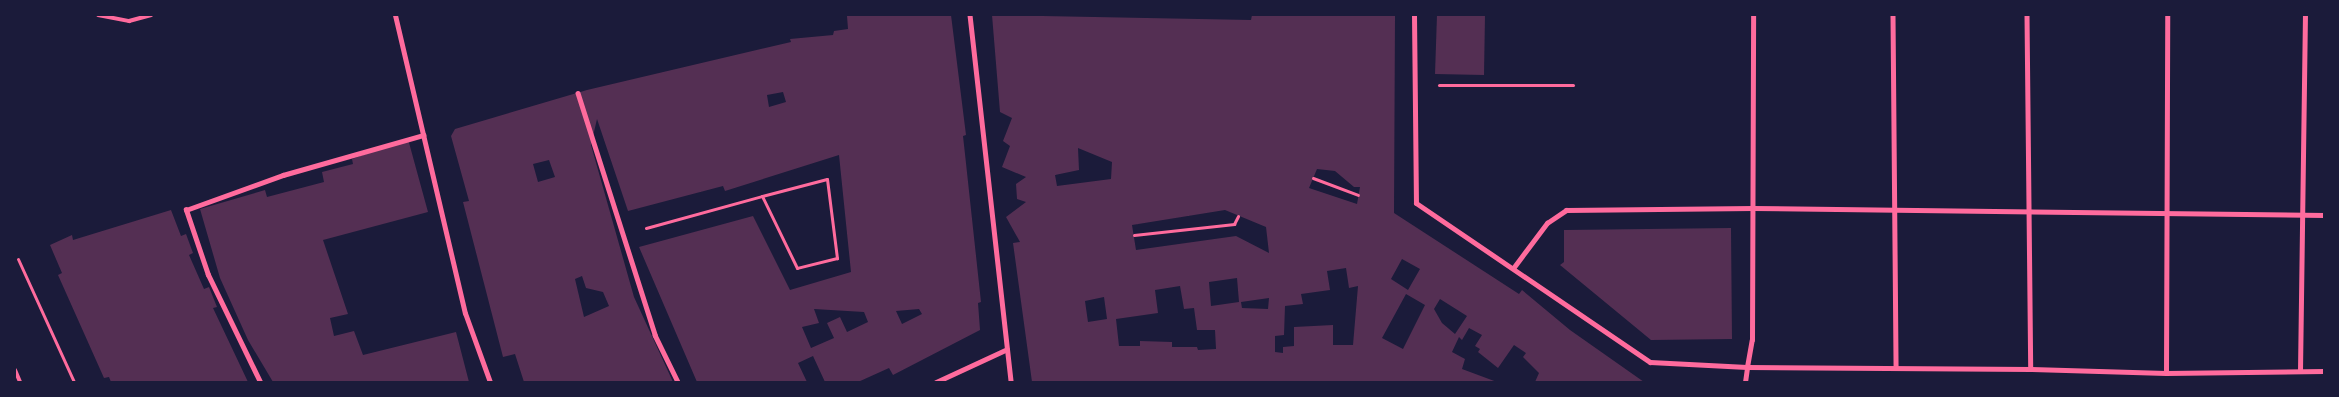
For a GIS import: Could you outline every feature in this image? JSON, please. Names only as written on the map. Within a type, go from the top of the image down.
[{"type":"street","points":[[395,15],[465,313],[490,382]]},
{"type":"street","points":[[970,15],[1011,382]]},
{"type":"street","points":[[1414,15],[1416,203],[1514,267],[1650,362],[1747,367],[1896,367],[2166,373],[2324,371]]},
{"type":"street","points":[[1745,382],[1752,340],[1754,15]]},
{"type":"street","points":[[1893,15],[1896,367]]},
{"type":"street","points":[[2028,15],[2031,369]]},
{"type":"street","points":[[2166,373],[2168,15]]},
{"type":"street","points":[[2300,371],[2305,15]]},
{"type":"street","points":[[578,92],[622,234],[656,335],[678,382]]},
{"type":"street","points":[[260,382],[208,275],[186,210],[283,175],[423,135]]},
{"type":"street","points":[[1514,267],[1547,222],[1556,214],[1566,210],[1753,208],[2029,213],[2324,215]]},
{"type":"street","points":[[936,382],[1007,349]]},
{"type":"lane","points":[[98,15],[129,21],[151,15]]},
{"type":"lane","points":[[15,370],[20,382]]},
{"type":"path","points":[[1416,85],[1574,86]]},
{"type":"path","points":[[622,234],[827,178],[837,258],[797,268],[762,196]]},
{"type":"path","points":[[1313,178],[1358,195]]},
{"type":"path","points":[[1134,235],[1234,224],[1238,216]]},
{"type":"path","points":[[18,259],[74,382]]},
{"type":"building","points":[[951,15],[966,135],[963,136],[981,302],[978,303],[980,330],[893,375],[889,368],[858,382],[825,382],[813,356],[798,363],[807,382],[697,382],[639,247],[753,216],[790,290],[851,272],[839,155],[725,191],[723,186],[628,211],[597,119],[591,145],[634,297],[673,382],[524,382],[515,354],[503,357],[463,202],[469,201],[451,136],[455,129],[587,90],[791,42],[790,39],[833,35],[834,31],[848,29],[847,16]],"holes":[[[783,92],[786,102],[769,107],[767,95]],[[549,160],[555,177],[538,182],[533,164]],[[582,276],[586,288],[603,292],[609,306],[584,317],[575,279]],[[814,309],[864,312],[868,322],[847,332],[840,317],[827,323],[834,338],[811,348],[802,327],[819,323]],[[919,309],[922,314],[902,324],[896,311]]]},
{"type":"building","points":[[992,15],[1251,20],[1252,15],[1395,16],[1394,213],[1519,294],[1522,290],[1570,330],[1644,382],[1535,382],[1539,373],[1523,357],[1526,353],[1514,345],[1498,368],[1478,352],[1480,349],[1475,346],[1482,335],[1469,328],[1462,340],[1459,337],[1452,352],[1465,359],[1462,369],[1497,382],[1032,382],[1013,243],[1020,242],[1006,217],[1026,202],[1017,199],[1016,184],[1026,177],[1002,167],[1010,146],[1003,141],[1012,118],[1000,112]],"holes":[[[1078,148],[1112,162],[1111,179],[1057,186],[1055,175],[1079,170]],[[1317,169],[1335,171],[1354,187],[1360,187],[1357,204],[1309,188]],[[1225,210],[1266,227],[1269,253],[1236,236],[1136,250],[1132,225]],[[1402,259],[1420,269],[1408,290],[1391,279]],[[1346,268],[1349,288],[1358,286],[1353,345],[1333,345],[1333,325],[1294,327],[1294,346],[1283,347],[1283,353],[1275,352],[1275,336],[1284,335],[1285,306],[1303,304],[1301,294],[1330,290],[1327,271]],[[1237,278],[1239,302],[1211,306],[1209,282]],[[1180,286],[1184,309],[1194,308],[1197,330],[1215,330],[1216,349],[1198,350],[1197,347],[1172,347],[1172,342],[1140,341],[1140,346],[1119,346],[1116,319],[1158,313],[1155,290]],[[1406,294],[1425,305],[1403,349],[1382,338]],[[1104,297],[1107,319],[1088,322],[1085,301]],[[1269,298],[1268,309],[1242,308],[1241,302]],[[1440,299],[1467,316],[1455,334],[1442,323],[1434,309]]]},
{"type":"building","points":[[1437,15],[1485,15],[1484,75],[1435,74]]},
{"type":"building","points":[[408,139],[428,212],[323,240],[348,314],[330,318],[334,336],[354,331],[363,355],[456,332],[469,382],[273,382],[248,340],[220,278],[200,209],[265,190],[267,197],[324,182],[322,172],[353,164],[352,159]]},
{"type":"building","points":[[171,210],[181,236],[186,234],[193,253],[189,255],[204,289],[209,287],[217,307],[213,308],[248,382],[111,382],[109,377],[104,378],[58,275],[62,273],[50,245],[72,235],[73,240]]},
{"type":"building","points":[[1731,228],[1732,339],[1651,340],[1560,265],[1564,262],[1564,230]]}]
